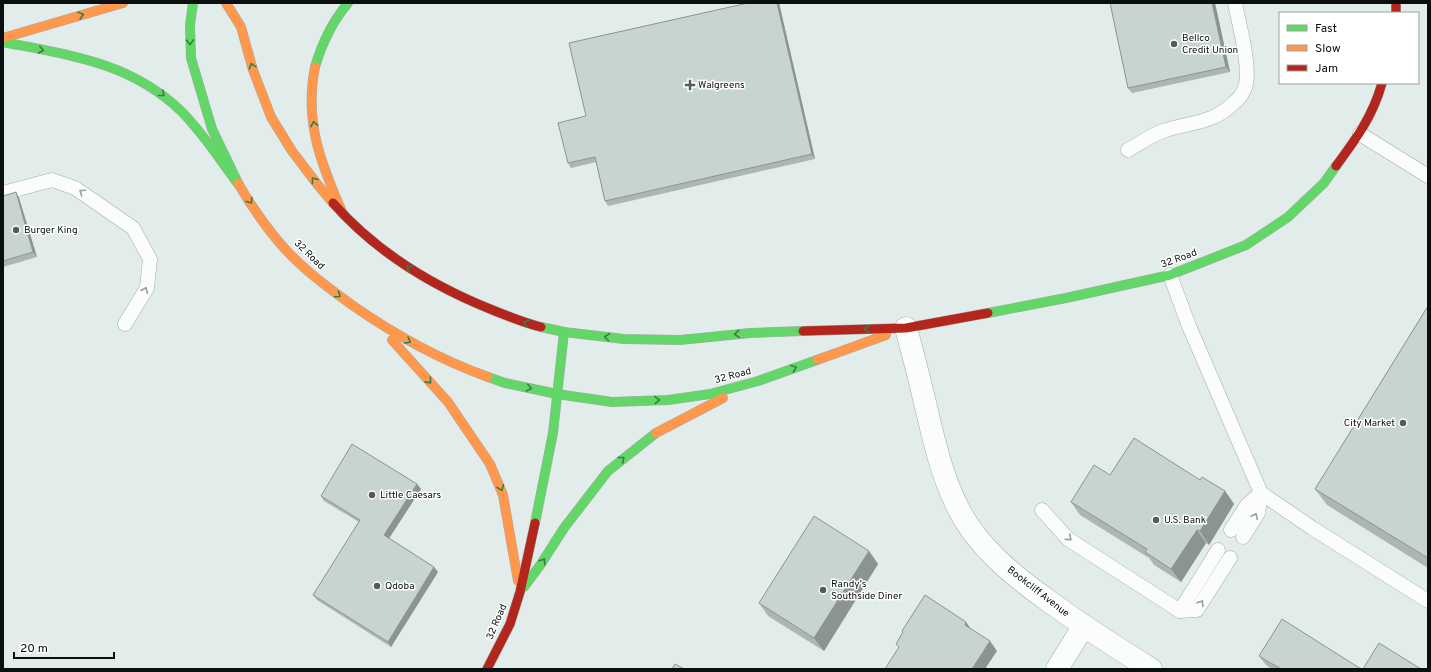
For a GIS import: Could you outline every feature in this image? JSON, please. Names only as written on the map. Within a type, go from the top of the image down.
[{"type":"street","points":[[3,38],[123,3]]},
{"type":"street","name":"32 Road","points":[[193,3],[190,24],[191,58],[212,129],[239,185],[267,227],[296,261],[332,291],[375,321],[418,347],[460,368],[505,383],[557,394],[612,402],[668,400],[710,394],[758,381],[906,328]]},
{"type":"street","name":"32 Road","points":[[226,3],[240,27],[253,70],[271,117],[296,157],[317,184],[343,214],[373,242],[409,268],[443,288],[480,306],[525,323],[564,332],[624,339],[680,340],[750,333],[906,328],[1066,298],[1170,275],[1246,245],[1288,217],[1324,183],[1360,134],[1378,97],[1382,84]]},
{"type":"street","points":[[343,214],[323,164],[311,110],[314,70],[320,51],[330,27],[348,3]]},
{"type":"street","points":[[3,42],[107,64],[133,75],[158,91],[180,110],[201,134],[239,185]]},
{"type":"street","points":[[375,321],[448,402],[490,464],[503,495],[520,592]]},
{"type":"street","name":"Bookcliff Avenue","points":[[906,328],[937,452],[947,484],[959,509],[974,533],[995,557],[1020,581],[1083,627],[1151,669]]},
{"type":"street","name":"32 Road","points":[[487,669],[510,624],[520,592],[553,433],[564,332]]},
{"type":"street","points":[[520,592],[541,564],[564,528],[608,471],[659,431],[758,381]]},
{"type":"street","points":[[1057,669],[1083,627]]},
{"type":"lane","points":[[1128,150],[1162,132],[1203,122],[1216,117],[1227,110],[1239,99],[1246,86],[1247,66],[1235,3]]},
{"type":"lane","points":[[1360,134],[1428,176]]},
{"type":"lane","points":[[3,193],[52,180],[75,188],[134,228],[150,259],[147,288],[125,324]]},
{"type":"lane","points":[[1170,275],[1189,326],[1261,492],[1312,528],[1428,601]]},
{"type":"lane","points":[[1231,530],[1247,505],[1261,492]]},
{"type":"lane","points":[[1243,537],[1258,513],[1261,492]]},
{"type":"lane","points":[[1042,510],[1068,539],[1180,611],[1197,610],[1230,558]]},
{"type":"lane","points":[[1180,611],[1218,550]]},
{"type":"building","name":"Walgreens","points":[[748,3],[777,3],[812,154],[605,201],[595,157],[568,163],[558,123],[586,116],[569,43]]},
{"type":"building","points":[[1110,3],[1212,3],[1226,67],[1128,88]]},
{"type":"building","name":"Burger King","points":[[16,192],[33,252],[3,261],[3,196]]},
{"type":"building","name":"City Market","points":[[1428,306],[1428,558],[1315,489]]},
{"type":"building","name":"U.S. Bank","points":[[1134,438],[1200,480],[1202,477],[1225,491],[1200,531],[1197,530],[1171,569],[1145,552],[1147,549],[1071,502],[1094,465],[1110,475]]},
{"type":"building","points":[[352,444],[417,484],[384,535],[434,567],[388,642],[313,595],[360,520],[321,496]]},
{"type":"building","name":"Randy's Southside Diner","points":[[814,516],[869,551],[814,638],[759,603]]},
{"type":"building","points":[[925,595],[966,622],[965,625],[990,641],[972,669],[885,669],[899,647],[896,644],[903,632],[902,631]]},
{"type":"building","points":[[1282,619],[1361,669],[1281,669],[1259,656]]},
{"type":"building","points":[[1379,643],[1421,669],[1363,669]]},
{"type":"building","points":[[675,664],[684,669],[672,669]]},
{"type":"traffic: fast","points":[[193,3],[190,25],[191,58],[212,129],[238,183]]},
{"type":"traffic: fast","points":[[315,67],[328,33],[348,3]]},
{"type":"traffic: fast","points":[[3,42],[51,51],[98,63],[141,81],[161,94],[189,119],[239,185]]},
{"type":"traffic: fast","points":[[988,313],[1066,298],[1170,275],[1246,245],[1288,217],[1324,183],[1336,166]]},
{"type":"traffic: fast","points":[[541,327],[564,332],[624,339],[680,340],[750,333],[803,331]]},
{"type":"traffic: fast","points":[[535,523],[553,433],[564,332]]},
{"type":"traffic: fast","points":[[488,377],[505,383],[557,394],[612,402],[668,400],[710,394],[758,381],[817,360]]},
{"type":"traffic: fast","points":[[524,587],[564,528],[608,471],[656,433]]},
{"type":"traffic: slow","points":[[3,38],[123,3]]},
{"type":"traffic: slow","points":[[226,3],[241,27],[253,70],[271,117],[292,151],[333,203]]},
{"type":"traffic: slow","points":[[315,67],[312,87],[313,124],[322,160],[343,214]]},
{"type":"traffic: slow","points":[[238,183],[257,214],[273,235],[303,267],[323,284],[368,316],[417,346],[488,377]]},
{"type":"traffic: slow","points":[[817,360],[886,335]]},
{"type":"traffic: slow","points":[[392,340],[448,402],[490,464],[503,495],[518,581]]},
{"type":"traffic: slow","points":[[656,433],[723,398]]},
{"type":"traffic: jam","points":[[1396,3],[1396,12]]},
{"type":"traffic: jam","points":[[1336,166],[1357,137],[1369,117],[1382,84]]},
{"type":"traffic: jam","points":[[333,203],[368,237],[387,252],[428,279],[450,291],[512,318],[541,327]]},
{"type":"traffic: jam","points":[[803,331],[906,328],[988,313]]},
{"type":"traffic: jam","points":[[487,669],[510,624],[520,592],[535,523]]},
{"type":"place","name":"Bellco Credit Union","points":[[1174,44]]},
{"type":"place","name":"Walgreens","points":[[690,85]]},
{"type":"place","name":"Burger King","points":[[16,230]]},
{"type":"place","name":"City Market","points":[[1403,423]]},
{"type":"place","name":"Little Caesars","points":[[372,495]]},
{"type":"place","name":"U.S. Bank","points":[[1156,520]]},
{"type":"place","name":"Qdoba","points":[[377,586]]},
{"type":"place","name":"Randy's Southside Diner","points":[[823,590]]}]
